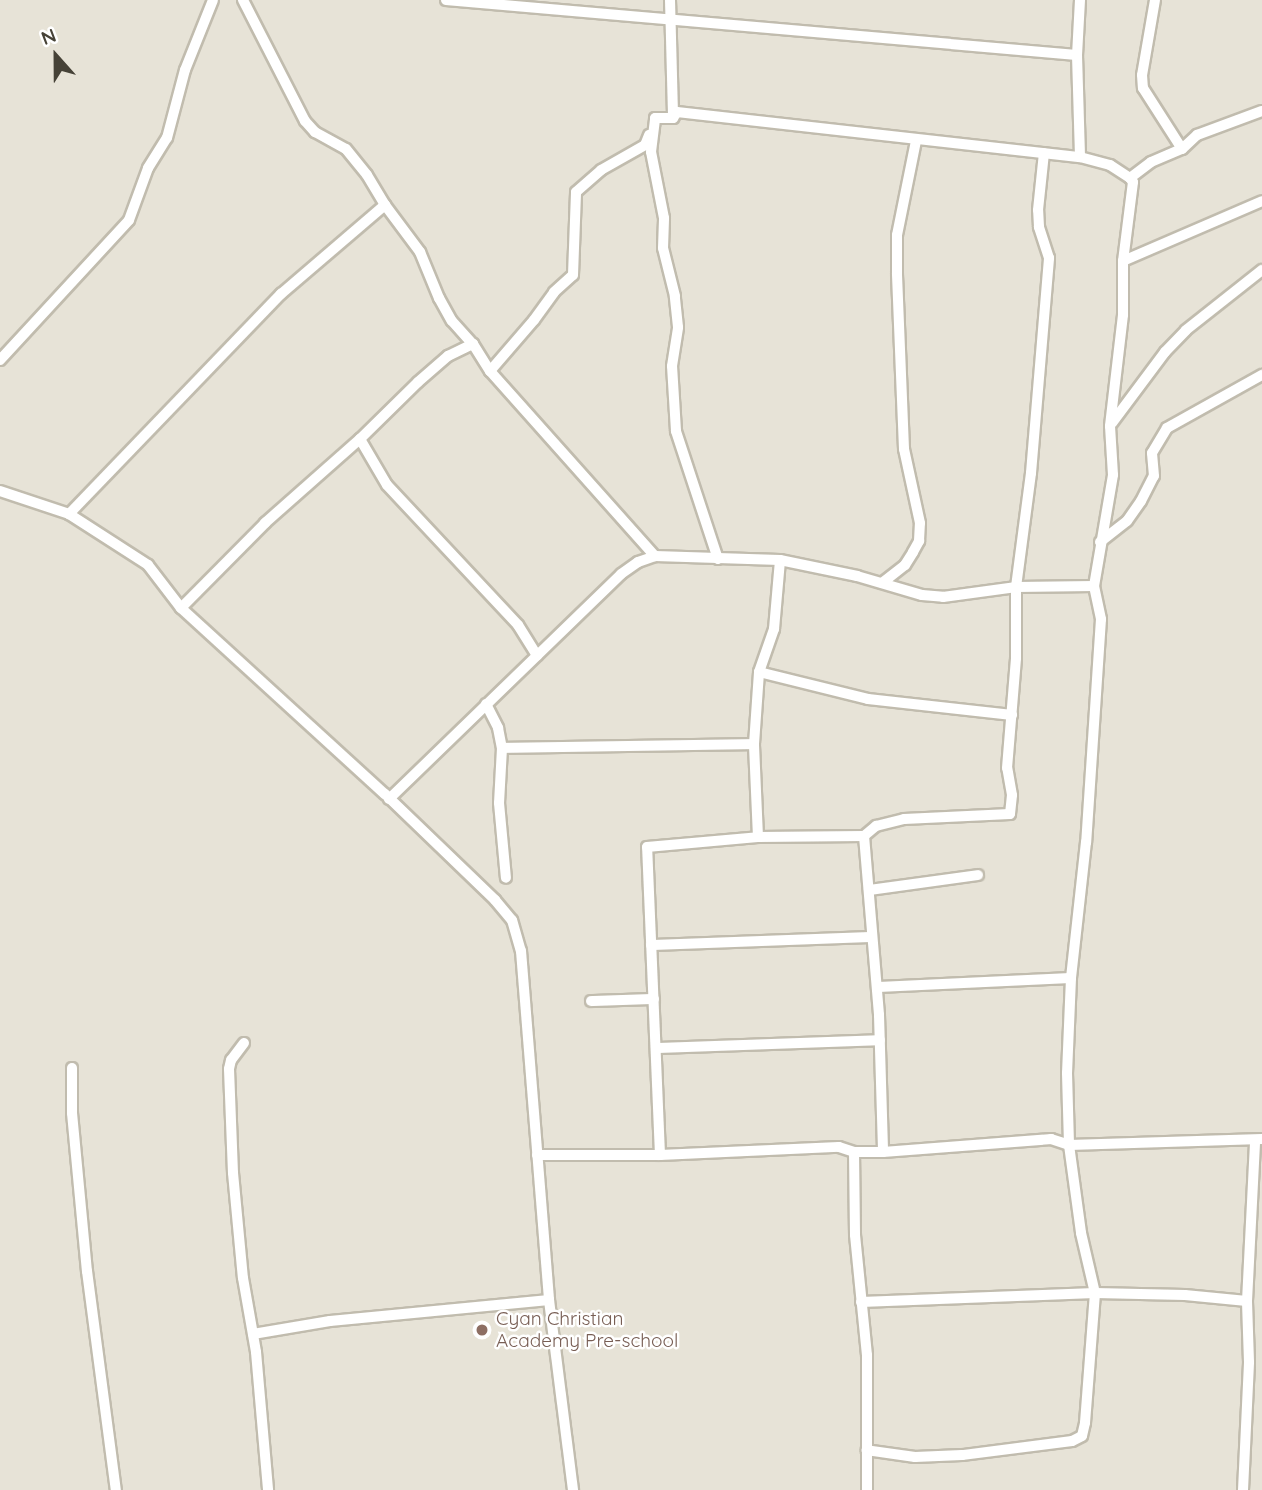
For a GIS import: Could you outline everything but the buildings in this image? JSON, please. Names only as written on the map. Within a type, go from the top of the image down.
[{"type":"street","points":[[0,360],[129,220],[148,168],[167,138],[184,70],[213,0]]},
{"type":"street","points":[[243,0],[305,121],[315,132],[346,149],[420,252],[439,298],[490,371],[655,556]]},
{"type":"street","points":[[446,0],[1077,55]]},
{"type":"street","points":[[670,0],[673,118]]},
{"type":"street","points":[[1080,0],[1077,55],[1080,157]]},
{"type":"street","points":[[1155,0],[1143,66],[1143,88],[1182,149]]},
{"type":"street","points":[[1130,178],[1151,162],[1182,149],[1197,135],[1262,111]]},
{"type":"street","points":[[673,118],[677,112],[916,141],[1080,157],[1110,165],[1133,182],[1123,261],[1122,329],[1110,426],[1113,475],[1094,586],[1101,619],[1086,842],[1071,978],[1067,1073],[1069,1145],[1081,1233],[1095,1293],[1085,1423],[1082,1436],[1077,1440],[932,1457],[866,1450]]},
{"type":"street","points":[[655,118],[673,118]]},
{"type":"street","points":[[490,371],[554,292],[573,275],[576,192],[601,170],[645,145],[655,118]]},
{"type":"street","points":[[655,118],[651,152],[664,218],[663,248],[675,296],[678,327],[672,366],[676,432],[718,559]]},
{"type":"street","points":[[882,583],[905,565],[919,541],[920,523],[904,449],[897,273],[897,235],[916,141]]},
{"type":"street","points":[[660,1155],[647,848],[758,837],[864,836],[876,826],[904,819],[1010,814],[1012,795],[1007,768],[1012,715],[1016,587],[1031,472],[1049,257],[1039,227],[1038,210],[1045,153]]},
{"type":"street","points":[[1123,261],[1262,201]]},
{"type":"street","points":[[69,514],[281,295],[385,205]]},
{"type":"street","points":[[1110,426],[1172,344],[1262,270]]},
{"type":"street","points":[[181,608],[265,523],[360,439],[418,382],[448,356],[473,344]]},
{"type":"street","points":[[1100,542],[1128,522],[1141,501],[1154,476],[1152,453],[1167,428],[1262,375]]},
{"type":"street","points":[[360,439],[387,485],[518,625],[537,656]]},
{"type":"street","points":[[0,491],[69,514],[148,565],[181,608],[389,799],[495,900],[512,920],[521,951],[549,1300],[572,1490]]},
{"type":"street","points":[[389,799],[621,574],[638,562],[655,556],[780,560],[943,597],[1016,587],[1094,586]]},
{"type":"street","points":[[758,837],[754,744],[759,672],[774,629],[780,560]]},
{"type":"street","points":[[759,672],[868,699],[1012,715]]},
{"type":"street","points":[[486,704],[498,728],[502,748],[499,803],[506,878]]},
{"type":"street","points":[[502,748],[754,744]]},
{"type":"street","points":[[864,836],[877,987],[883,1152]]},
{"type":"street","points":[[869,890],[978,875]]},
{"type":"street","points":[[651,945],[872,937]]},
{"type":"street","points":[[877,987],[1071,978]]},
{"type":"street","points":[[591,1002],[654,999]]},
{"type":"street","points":[[656,1048],[880,1040]]},
{"type":"street","points":[[244,1043],[231,1060],[229,1077],[235,1198],[253,1334],[268,1490]]},
{"type":"street","points":[[72,1068],[72,1113],[87,1271],[116,1490]]},
{"type":"street","points":[[537,1155],[660,1155],[839,1147],[854,1152],[883,1152],[1051,1139],[1069,1145],[1228,1139],[1258,1141],[1247,1301],[1249,1362],[1243,1490]]},
{"type":"street","points":[[854,1152],[855,1235],[867,1354],[867,1490]]},
{"type":"street","points":[[861,1302],[1095,1293],[1185,1295],[1247,1301]]},
{"type":"street","points":[[253,1334],[330,1321],[549,1300]]},
{"type":"shaded area","points":[[0,0],[1262,0],[1262,1490],[0,1490]]},
{"type":"place","name":"Cyan Christian Academy Pre-school","points":[[482,1330]]}]
